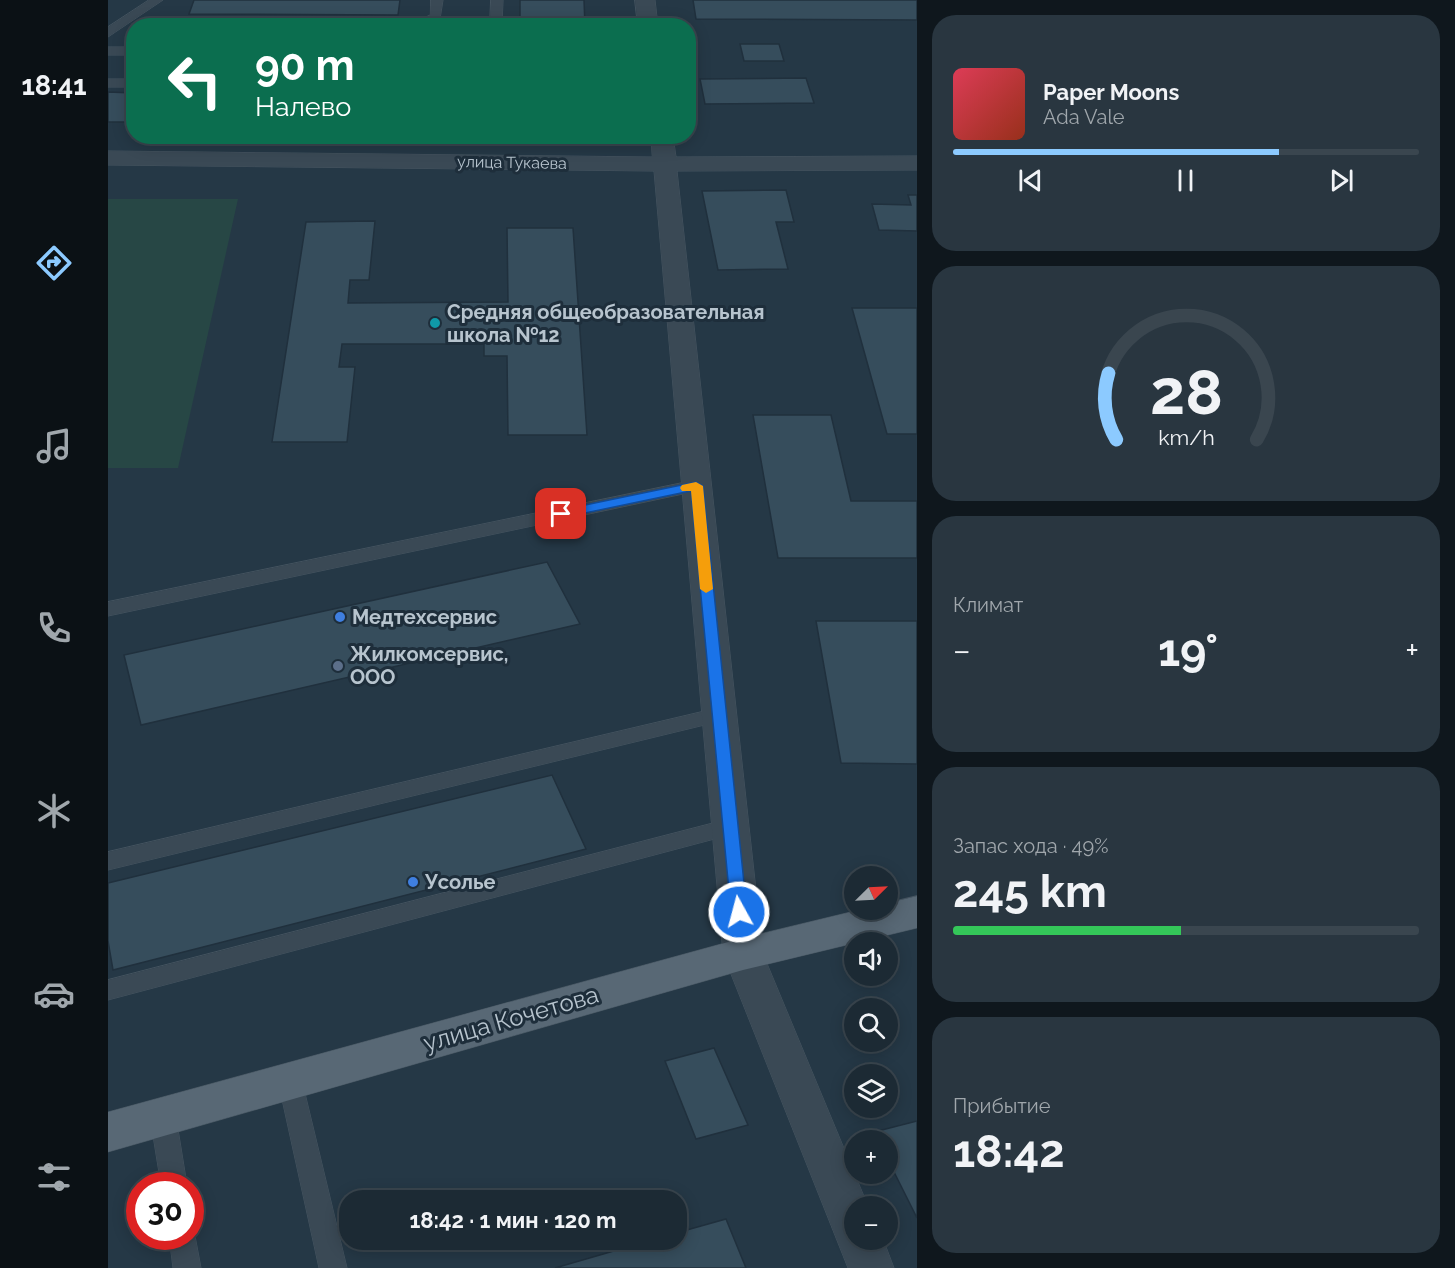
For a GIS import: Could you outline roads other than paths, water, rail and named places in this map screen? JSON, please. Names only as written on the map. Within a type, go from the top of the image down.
[{"type":"main road","name":"улица Кочетова","points":[[108,1132],[743,954],[916,912]]},
{"type":"street","points":[[645,0],[647,18]]},
{"type":"street","points":[[664,150],[743,954],[844,1201]]},
{"type":"street","name":"улица Тукаева","points":[[108,158],[664,150],[916,163]]},
{"type":"street","points":[[864,1250],[871,1268]]},
{"type":"lane","points":[[131,18],[158,0]]},
{"type":"lane","points":[[433,18],[436,16],[437,0]]},
{"type":"lane","points":[[496,18],[497,0]]},
{"type":"lane","points":[[113,30],[126,21]]},
{"type":"lane","points":[[108,51],[126,51]]},
{"type":"lane","points":[[108,83],[126,83]]},
{"type":"lane","points":[[108,609],[696,486]]},
{"type":"lane","points":[[108,861],[718,715]]},
{"type":"lane","points":[[108,990],[729,827]]},
{"type":"lane","points":[[290,1081],[333,1268]]},
{"type":"lane","points":[[163,1117],[172,1172]]},
{"type":"lane","points":[[184,1250],[187,1268]]},
{"type":"place","name":"Средняя общеобразовательная школа №12","points":[[435,323]]},
{"type":"place","name":"Медтехсервис","points":[[340,617]]},
{"type":"place","name":"Жилкомсервис, ООО","points":[[338,666]]},
{"type":"place","name":"Усолье","points":[[413,882]]}]
